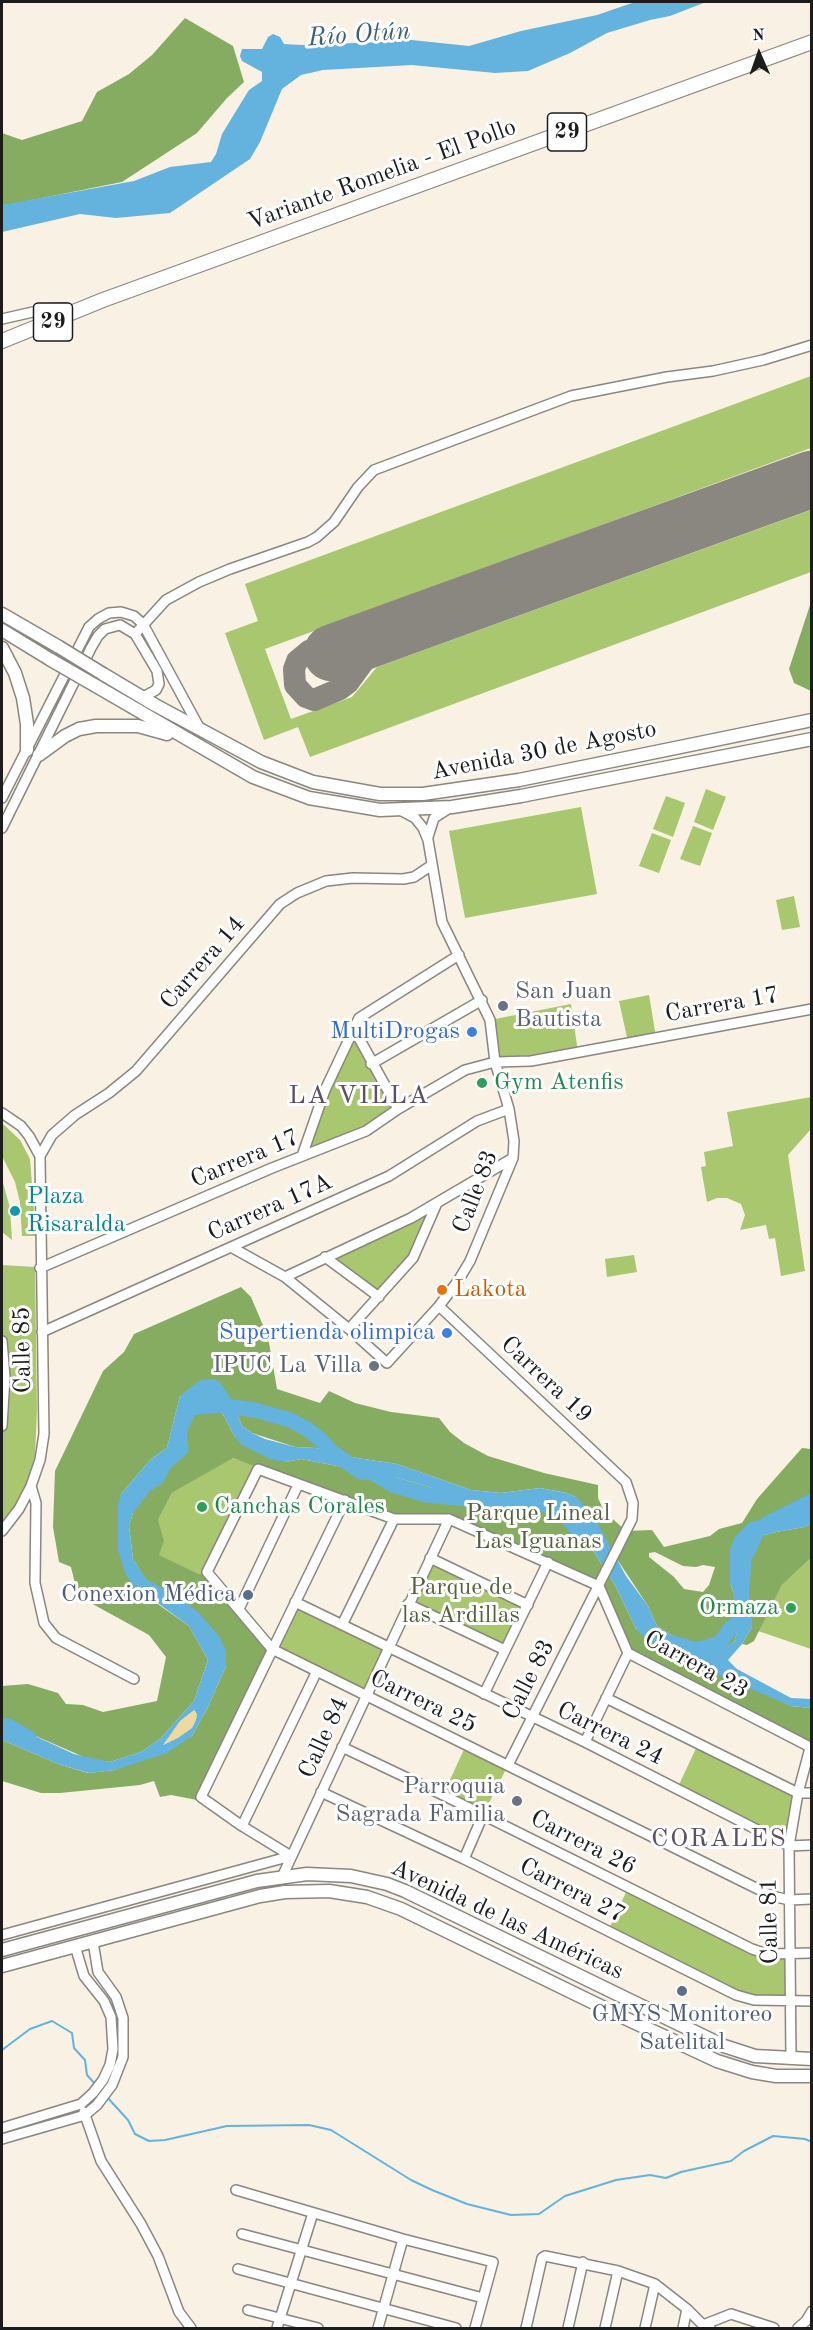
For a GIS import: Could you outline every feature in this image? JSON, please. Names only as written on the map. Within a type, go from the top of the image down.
[{"type":"highway","name":"Variante Romelia - El Pollo","points":[[2,341],[103,300],[812,42]]},
{"type":"highway","name":"Variante Romelia - El Pollo","points":[[2,332],[66,308],[103,300]]},
{"type":"main road","name":"Avenida 30 de Agosto","points":[[2,614],[138,695],[261,762],[312,782],[356,791],[423,794],[519,780],[812,720]]},
{"type":"main road","name":"Avenida 30 de Agosto","points":[[2,630],[253,777],[309,798],[353,807],[400,810],[452,807],[521,796],[812,739]]},
{"type":"main road","points":[[2,648],[15,673],[23,698],[27,724],[27,750]]},
{"type":"main road","points":[[39,755],[65,736],[80,729],[106,725],[138,726],[195,745]]},
{"type":"main road","name":"Avenida de las Américas","points":[[86,1940],[112,1920],[256,1881],[329,1874],[387,1884],[724,2046],[755,2056],[812,2059]]},
{"type":"main road","name":"Avenida de las Américas","points":[[2,1950],[86,1940],[268,1895],[329,1891],[358,1895],[401,1909],[717,2061],[752,2072],[776,2076],[812,2076]]},
{"type":"main road","points":[[2,1966],[75,1946],[86,1940]]},
{"type":"street","points":[[2,319],[46,309],[66,308]]},
{"type":"street","points":[[135,633],[165,600],[230,569],[317,537],[334,522],[358,487],[374,470],[571,396],[667,377],[713,371],[763,360],[812,345]]},
{"type":"street","points":[[2,798],[89,627],[109,613],[121,612],[134,616],[143,624],[201,731]]},
{"type":"street","points":[[2,828],[98,636],[112,626],[127,628],[135,633],[158,678],[159,684],[151,694],[138,695]]},
{"type":"street","points":[[794,742],[812,747]]},
{"type":"street","points":[[428,840],[434,818],[452,807]]},
{"type":"street","name":"Calle 83","points":[[350,1329],[387,1363],[439,1306],[470,1261],[513,1158],[514,1141],[509,1109],[495,1062],[490,1020],[476,986],[442,922],[428,840],[420,823],[400,810]]},
{"type":"street","name":"Carrera 14","points":[[40,1156],[46,1142],[59,1128],[136,1071],[280,904],[297,893],[326,881],[352,878],[403,879],[414,877],[432,865]]},
{"type":"street","points":[[302,1156],[325,1090],[359,1018],[459,955]]},
{"type":"street","points":[[372,1064],[482,1000]]},
{"type":"street","name":"Carrera 17","points":[[40,1268],[366,1131],[398,1109],[465,1070],[495,1062],[531,1060],[812,1010]]},
{"type":"street","points":[[354,1029],[398,1109]]},
{"type":"street","name":"Carrera 17A","points":[[42,1332],[389,1176],[477,1121],[509,1109]]},
{"type":"street","points":[[2,1113],[21,1126],[40,1156]]},
{"type":"street","name":"Calle 85","points":[[40,1156],[44,1434],[40,1460],[31,1486],[36,1503],[34,1583],[44,1623],[56,1638],[134,1679]]},
{"type":"street","points":[[285,1276],[411,1218],[513,1158]]},
{"type":"street","points":[[231,1247],[285,1276],[350,1329],[413,1258],[437,1203]]},
{"type":"street","points":[[325,1257],[379,1297]]},
{"type":"street","name":"Carrera 19","points":[[439,1306],[626,1482]]},
{"type":"street","points":[[2,1341],[5,1392],[2,1426]]},
{"type":"street","name":"Carrera 25","points":[[298,1485],[258,1470],[207,1572],[272,1649],[772,1896],[789,1900],[812,1899]]},
{"type":"street","name":"Calle 83","points":[[508,1765],[632,1519],[634,1508],[626,1482]]},
{"type":"street","points":[[239,1609],[298,1485],[345,1500],[394,1520],[449,1519],[548,1562],[601,1582]]},
{"type":"street","points":[[2,1531],[19,1509],[31,1486]]},
{"type":"street","points":[[291,1856],[201,1797],[345,1500]]},
{"type":"street","name":"Calle 84","points":[[282,1877],[449,1519]]},
{"type":"street","points":[[342,1625],[394,1520]]},
{"type":"street","points":[[430,1558],[528,1605]]},
{"type":"street","points":[[484,1694],[548,1562]]},
{"type":"street","name":"Carrera 23","points":[[601,1582],[628,1653],[811,1748]]},
{"type":"street","name":"Carrera 24","points":[[295,1602],[585,1742],[789,1846],[812,1845]]},
{"type":"street","points":[[408,1604],[506,1650]]},
{"type":"street","points":[[585,1742],[628,1653]]},
{"type":"street","points":[[242,1826],[317,1671]]},
{"type":"street","points":[[606,1698],[798,1793],[812,1793]]},
{"type":"street","name":"Carrera 26","points":[[342,1748],[483,1815],[752,1949],[767,1954],[812,1953]]},
{"type":"street","name":"Calle 81","points":[[791,2059],[789,1846],[798,1793],[811,1748]]},
{"type":"street","name":"Carrera 27","points":[[321,1791],[464,1859],[736,1995],[754,2000],[812,2001]]},
{"type":"street","points":[[464,1859],[483,1815]]},
{"type":"street","points":[[2,1935],[291,1856]]},
{"type":"street","points":[[59,1920],[86,1940],[90,1950],[84,1951],[80,1960]]},
{"type":"street","points":[[2,2139],[85,2115],[97,2105],[112,2085],[121,2067],[125,2030],[121,2008],[107,1981],[98,1972],[86,1940]]},
{"type":"street","points":[[2,2128],[81,2104],[93,2093],[106,2073],[113,2049],[114,2033],[111,2017],[104,2001],[84,1976],[75,1946]]},
{"type":"street","points":[[81,2104],[101,2161],[141,2224],[158,2256],[179,2312],[191,2328]]},
{"type":"street","points":[[66,2109],[70,2120]]},
{"type":"street","points":[[43,2116],[46,2127]]},
{"type":"street","points":[[236,2190],[403,2239],[493,2262],[475,2328]]},
{"type":"street","points":[[277,2328],[313,2213]]},
{"type":"street","points":[[242,2234],[483,2298]]},
{"type":"street","points":[[378,2328],[403,2239]]},
{"type":"street","points":[[526,2328],[542,2258],[545,2256],[584,2262],[655,2284],[706,2327],[731,2314],[774,2328]]},
{"type":"street","points":[[568,2328],[584,2262]]},
{"type":"street","points":[[238,2270],[456,2328]]},
{"type":"street","points":[[605,2328],[618,2271]]},
{"type":"street","points":[[645,2328],[655,2284]]},
{"type":"street","points":[[683,2328],[687,2309]]},
{"type":"street","points":[[248,2310],[318,2328]]},
{"type":"street","points":[[798,2328],[805,2325],[812,2311]]},
{"type":"green space","points":[[185,18],[233,46],[244,82],[197,133],[122,182],[2,206],[2,133],[22,140],[82,121],[97,92],[129,74],[152,55]]},
{"type":"green space","points":[[811,376],[811,448],[265,649],[291,719],[352,697],[377,667],[811,510],[811,572],[310,757],[298,727],[264,740],[225,633],[258,621],[245,584]]},
{"type":"green space","points":[[811,602],[811,691],[794,683],[789,669]]},
{"type":"green space","points":[[706,789],[726,797],[713,830],[694,822]]},
{"type":"green space","points":[[666,796],[685,803],[673,837],[653,829]]},
{"type":"green space","points":[[581,807],[597,894],[465,918],[449,831]]},
{"type":"green space","points":[[693,826],[712,833],[700,866],[680,859]]},
{"type":"green space","points":[[652,833],[671,840],[659,873],[639,866]]},
{"type":"green space","points":[[794,896],[800,927],[782,930],[776,900]]},
{"type":"green space","points":[[649,995],[656,1037],[628,1042],[619,1001]]},
{"type":"green space","points":[[571,1004],[578,1052],[495,1062],[490,1020]]},
{"type":"green space","points":[[354,1029],[398,1109],[366,1131],[302,1156]]},
{"type":"green space","points":[[811,1097],[811,1129],[788,1155],[805,1271],[781,1276],[775,1238],[769,1239],[766,1225],[740,1230],[745,1215],[741,1204],[727,1198],[717,1198],[707,1202],[701,1167],[706,1166],[704,1152],[733,1146],[727,1112]]},
{"type":"green space","points":[[2,1123],[20,1140],[30,1159],[36,1236],[22,1236],[20,1202],[15,1182],[2,1156]]},
{"type":"green space","points":[[2,1179],[10,1208],[12,1240],[2,1232]]},
{"type":"green space","points":[[437,1203],[413,1258],[379,1297],[325,1257]]},
{"type":"green space","points":[[634,1255],[637,1272],[607,1277],[605,1259]]},
{"type":"green space","points":[[2,1265],[35,1267],[37,1410],[35,1456],[29,1480],[2,1526]]},
{"type":"green space","points":[[241,1287],[251,1297],[268,1337],[277,1389],[320,1403],[329,1391],[355,1403],[391,1412],[439,1418],[450,1432],[464,1443],[488,1456],[544,1473],[598,1485],[598,1498],[604,1511],[626,1531],[652,1530],[664,1547],[710,1536],[719,1529],[742,1523],[757,1499],[802,1448],[811,1449],[811,1508],[764,1518],[730,1550],[730,1583],[741,1612],[741,1620],[734,1642],[718,1652],[702,1652],[693,1649],[657,1626],[648,1606],[576,1497],[540,1488],[501,1493],[471,1490],[397,1464],[344,1456],[316,1448],[295,1447],[252,1433],[242,1426],[231,1399],[180,1396],[167,1448],[151,1459],[121,1494],[118,1549],[155,1602],[189,1626],[208,1660],[194,1701],[160,1739],[141,1752],[110,1762],[86,1758],[22,1730],[2,1727],[2,1686],[28,1684],[58,1693],[66,1704],[83,1705],[103,1712],[157,1701],[166,1657],[149,1635],[78,1596],[71,1567],[59,1562],[53,1527],[55,1471],[103,1371],[124,1352],[134,1334]],"holes":[[[655,1552],[683,1566],[715,1567],[709,1585],[703,1592],[684,1589],[674,1577],[649,1557],[649,1553]]]},
{"type":"green space","name":"Parque Lineal Las Iguanas","points":[[206,1401],[218,1405],[235,1437],[286,1462],[301,1459],[394,1477],[443,1491],[476,1505],[493,1505],[524,1499],[549,1504],[578,1527],[615,1585],[636,1629],[791,1706],[811,1708],[812,1748],[628,1653],[599,1586],[449,1519],[394,1519],[233,1458],[172,1493],[158,1520],[164,1541],[159,1555],[199,1574],[207,1572],[272,1649],[201,1797],[197,1800],[171,1795],[160,1797],[154,1781],[140,1785],[41,1793],[2,1781],[2,1740],[61,1765],[88,1773],[115,1770],[192,1736],[208,1707],[226,1666],[184,1601],[146,1580],[133,1559],[129,1526],[139,1493],[186,1443],[185,1418],[190,1408],[197,1402]]},
{"type":"green space","name":"Canchas Corales","points":[[232,1458],[496,1535],[258,1469],[207,1572],[199,1574],[158,1555],[158,1520],[172,1493]]},
{"type":"green space","points":[[811,1524],[811,1558],[782,1585],[754,1641],[747,1645],[742,1644],[752,1627],[746,1565],[750,1544],[758,1537]]},
{"type":"green space","name":"Parque de las Ardillas","points":[[430,1558],[528,1605],[505,1650],[408,1604]]},
{"type":"green space","name":"Ormaza","points":[[811,1558],[811,1649],[758,1631],[782,1585]]},
{"type":"green space","points":[[295,1602],[388,1648],[366,1695],[272,1649]]},
{"type":"green space","points":[[698,1744],[798,1793],[789,1846],[677,1789]]},
{"type":"green space","points":[[466,1745],[508,1765],[483,1815],[443,1795]]},
{"type":"green space","points":[[628,1888],[752,1949],[790,1953],[791,2002],[754,2000],[608,1931]]},
{"type":"sand","points":[[194,1709],[197,1714],[192,1728],[178,1739],[162,1745],[180,1721]]},
{"type":"water","name":"Río Otún","points":[[635,2],[706,2],[670,16],[607,33],[570,53],[528,71],[495,73],[412,65],[323,70],[301,75],[282,89],[260,142],[250,159],[170,213],[116,218],[80,214],[2,232],[2,205],[134,181],[170,167],[211,162],[222,134],[249,90],[262,81],[262,72],[242,61],[240,56],[242,49],[262,49],[268,37],[273,34],[280,37],[284,44],[383,42],[402,39],[469,46],[521,31],[597,15]]},
{"type":"water","points":[[213,1379],[220,1382],[231,1399],[242,1426],[265,1439],[295,1447],[316,1448],[344,1456],[397,1464],[471,1490],[501,1493],[540,1488],[576,1497],[592,1513],[626,1576],[648,1606],[657,1626],[693,1649],[702,1652],[718,1651],[734,1642],[741,1620],[741,1611],[730,1583],[730,1550],[734,1538],[750,1522],[811,1508],[811,1524],[758,1537],[750,1544],[746,1565],[752,1627],[742,1644],[728,1660],[737,1669],[791,1698],[811,1699],[811,1708],[791,1706],[716,1674],[644,1637],[636,1629],[615,1585],[578,1527],[549,1504],[524,1499],[493,1505],[476,1505],[443,1491],[394,1477],[301,1459],[286,1462],[270,1459],[242,1445],[235,1437],[218,1405],[206,1401],[197,1402],[190,1408],[185,1418],[186,1443],[139,1493],[129,1526],[133,1559],[146,1579],[198,1612],[219,1636],[226,1651],[226,1666],[192,1736],[167,1753],[115,1770],[89,1773],[61,1765],[2,1740],[2,1727],[22,1730],[74,1754],[110,1762],[141,1752],[160,1739],[194,1701],[208,1660],[189,1626],[132,1584],[125,1573],[118,1549],[118,1506],[121,1494],[151,1459],[167,1448],[180,1396],[200,1380]],"holes":[[[194,1710],[197,1714],[192,1728],[163,1745],[180,1721]]]},
{"type":"waterway","points":[[129,1506],[145,1485],[157,1478],[165,1463],[181,1449],[179,1431],[190,1408],[218,1405],[255,1410],[290,1420],[307,1429],[332,1452],[361,1472],[373,1473],[393,1485],[426,1495],[477,1500],[493,1505],[507,1501],[536,1500],[563,1514],[576,1528],[578,1526],[595,1538]]},
{"type":"waterway","points":[[673,1643],[693,1649],[720,1643],[729,1630],[741,1620],[744,1564],[742,1558],[747,1553],[757,1531],[812,1501]]},
{"type":"waterway","points":[[2,1726],[8,1726],[29,1738]]},
{"type":"waterway","points":[[2,2050],[30,2029],[52,2021],[72,2033],[74,2048],[85,2060],[87,2075],[96,2085]]},
{"type":"waterway","points":[[106,2096],[128,2120],[135,2134],[149,2141],[165,2140],[227,2126],[309,2125],[331,2130],[411,2180],[432,2190],[467,2204],[511,2215],[539,2214],[565,2196],[616,2180],[650,2175],[666,2178],[681,2172],[731,2161],[744,2151],[773,2136],[805,2139],[812,2142]]},
{"type":"taxiway","points":[[332,653],[317,649],[309,651],[297,661],[294,669],[295,685],[306,697],[314,700],[348,683],[383,635]]},
{"type":"runway","points":[[332,653],[812,479]]},
{"type":"place","name":"San Juan Bautista","points":[[503,1006]]},
{"type":"place","name":"MultiDrogas","points":[[472,1032]]},
{"type":"place","name":"Gym Atenfis","points":[[482,1083]]},
{"type":"place","name":"Plaza Risaralda","points":[[15,1211]]},
{"type":"place","name":"Lakota","points":[[442,1290]]},
{"type":"place","name":"Supertienda olimpica","points":[[447,1333]]},
{"type":"place","name":"IPUC La Villa","points":[[374,1366]]},
{"type":"place","name":"Canchas Corales","points":[[202,1507]]},
{"type":"place","name":"Conexion Médica","points":[[248,1595]]},
{"type":"place","name":"Ormaza","points":[[791,1608]]},
{"type":"place","name":"Parroquia Sagrada Familia","points":[[517,1801]]},
{"type":"place","name":"GMYS Monitoreo Satelital","points":[[682,1991]]},
{"type":"district","name":"LA VILLA","points":[[359,1096]]},
{"type":"district","name":"CORALES","points":[[719,1839]]}]
